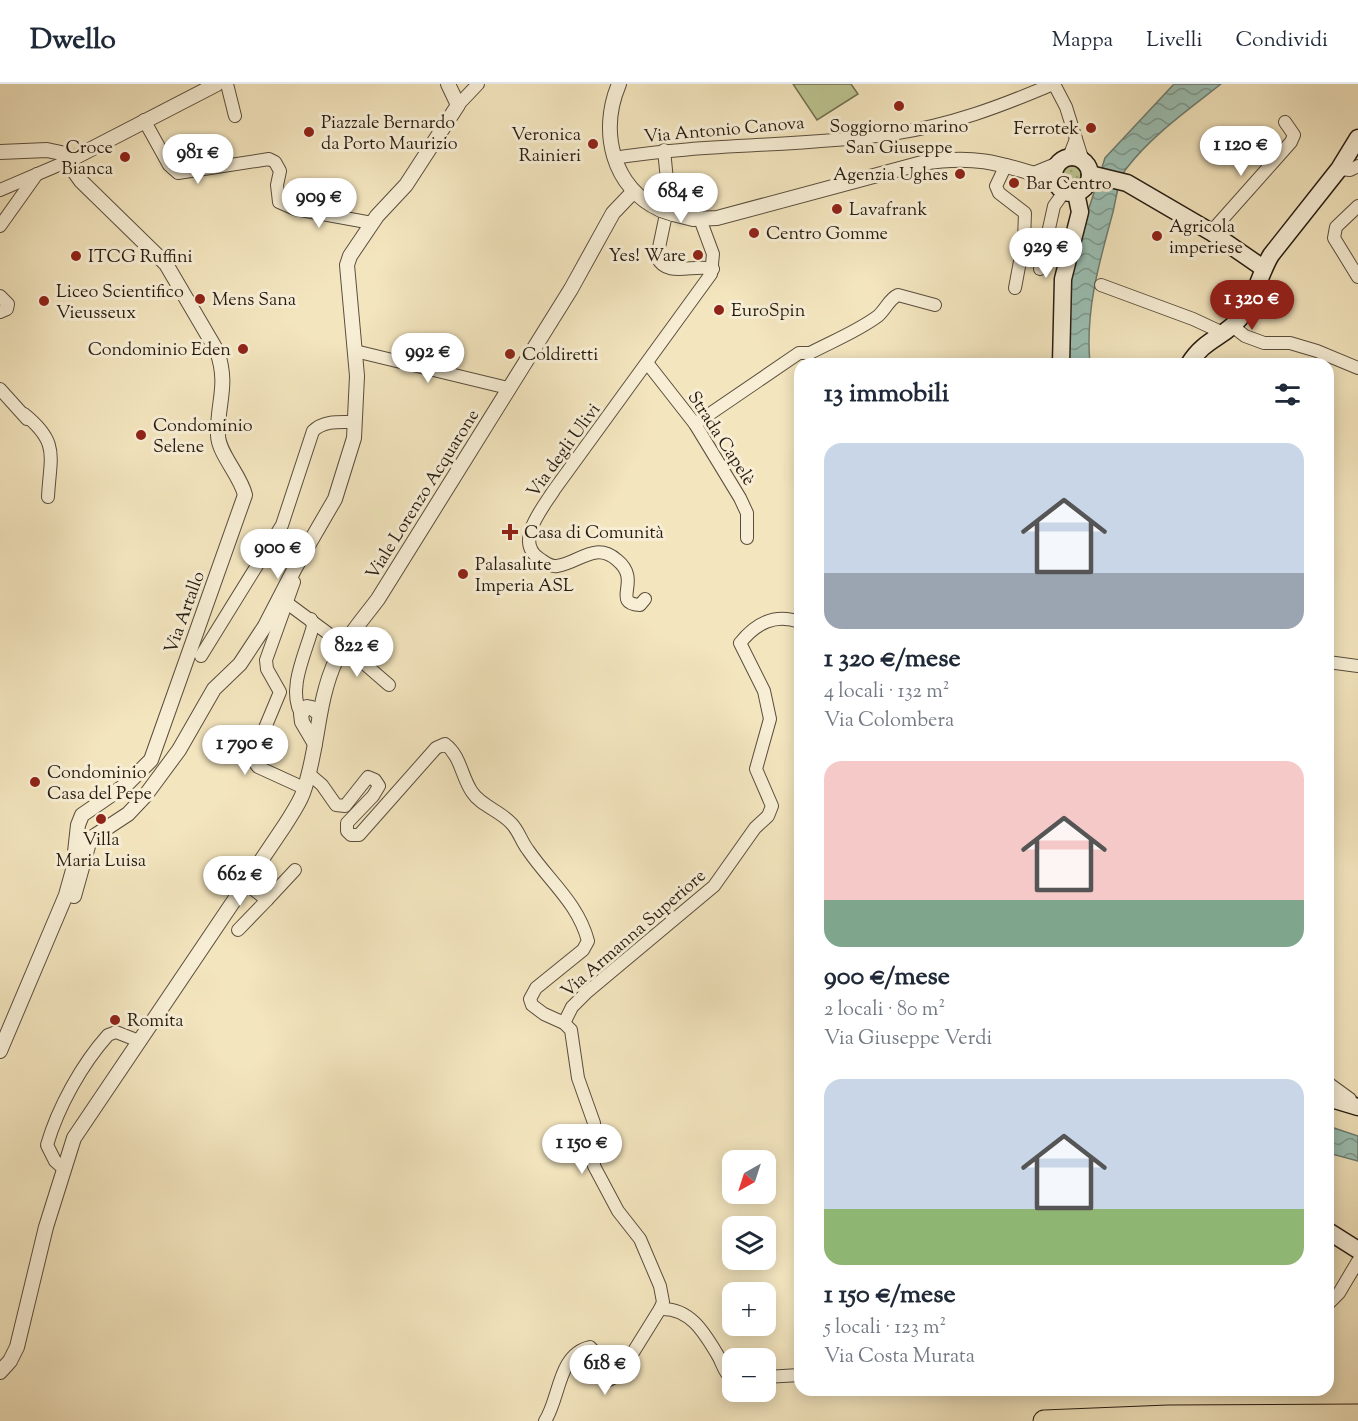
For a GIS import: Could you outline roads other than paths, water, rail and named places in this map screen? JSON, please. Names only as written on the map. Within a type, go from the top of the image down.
[{"type":"highway","points":[[1044,1421],[1168,1416],[1358,1415]]},
{"type":"main road","points":[[1193,358],[1201,347],[1239,320],[1248,306],[1263,268],[1339,169],[1356,152]]},
{"type":"main road","points":[[1061,358],[1063,279],[1080,212],[1074,174],[1127,183],[1211,232],[1263,268]]},
{"type":"main road","points":[[1334,1099],[1353,1101]]},
{"type":"main road","points":[[1334,1235],[1358,1250]]},
{"type":"street","points":[[0,190],[68,161],[217,84]]},
{"type":"street","points":[[226,84],[235,116]]},
{"type":"street","points":[[448,84],[458,105]]},
{"type":"street","points":[[54,927],[70,906],[80,881],[90,839],[128,814],[145,796],[179,750],[209,695],[240,664],[265,626],[302,555],[336,499],[354,438],[355,422],[357,376],[347,265],[353,248],[372,223],[398,196],[458,105],[478,84]]},
{"type":"street","points":[[619,84],[609,113],[609,140],[614,159],[633,192],[667,212],[700,219],[724,216],[931,162],[981,159],[1034,174],[1074,174]]},
{"type":"street","points":[[1040,269],[1054,206],[1074,174],[1076,138],[1066,107],[1054,84]]},
{"type":"street","name":"Via Antonio Canova","points":[[614,159],[664,150],[701,150],[892,134],[978,115],[1054,84]]},
{"type":"street","points":[[144,120],[169,165],[178,173],[269,159],[280,171],[277,186],[279,202],[295,209],[372,223]]},
{"type":"street","points":[[1211,232],[1291,142],[1294,135],[1285,122]]},
{"type":"street","points":[[0,152],[46,150],[61,153],[68,161]]},
{"type":"street","points":[[664,150],[669,200],[657,257],[665,268],[700,266],[713,269],[713,254],[700,219]]},
{"type":"street","name":"Via Artallo","points":[[0,1051],[54,927],[70,882],[78,825],[82,814],[127,784],[151,760],[245,495],[242,480],[218,437],[224,382],[217,351],[166,264],[81,181],[68,161]]},
{"type":"street","points":[[1006,165],[996,186],[999,193],[1025,213],[1024,240],[1015,288]]},
{"type":"street","points":[[0,226],[38,173]]},
{"type":"street","name":"Viale Lorenzo Acquarone","points":[[310,715],[324,696],[341,643],[378,599],[571,290],[613,213],[633,192]]},
{"type":"street","points":[[1358,206],[1336,227],[1334,238],[1358,277]]},
{"type":"street","name":"Via degli Ulivi","points":[[645,599],[640,605],[626,601],[625,594],[630,583],[628,574],[617,560],[598,552],[584,554],[556,566],[550,565],[535,556],[529,546],[529,536],[531,528],[554,490],[648,364],[713,269]]},
{"type":"street","points":[[1101,285],[1264,343],[1290,343],[1334,358]]},
{"type":"street","points":[[695,424],[800,353],[810,353],[868,322],[882,313],[892,298],[898,294],[935,305]]},
{"type":"street","points":[[0,296],[8,304],[7,309],[0,312]]},
{"type":"street","points":[[355,351],[508,388]]},
{"type":"street","points":[[1334,358],[1358,368]]},
{"type":"street","name":"Strada Capelè","points":[[648,364],[695,424],[747,513],[747,538]]},
{"type":"street","points":[[0,389],[24,414],[40,426],[51,444],[48,497]]},
{"type":"street","points":[[24,414],[39,437]]},
{"type":"street","points":[[201,656],[282,525],[313,431],[320,425],[333,422],[355,422]]},
{"type":"street","points":[[302,555],[302,564],[266,660],[267,669],[280,692],[264,729],[253,763],[304,788]]},
{"type":"street","points":[[287,603],[341,643],[389,685]]},
{"type":"street","name":"Via Armanna Superiore","points":[[564,1023],[572,1007],[586,993],[714,886],[755,828],[768,816],[772,806],[756,769],[770,725],[768,703],[740,643],[772,618],[794,620]]},
{"type":"street","points":[[0,1372],[10,1361],[17,1347],[46,1227],[79,1129],[285,825],[304,788],[315,744],[310,715],[296,690],[312,627],[311,619]]},
{"type":"street","points":[[1334,663],[1358,666]]},
{"type":"street","points":[[308,773],[322,785],[336,805],[345,806],[368,777],[375,780],[379,786],[373,796],[347,823],[347,831],[351,835],[359,835],[436,748],[445,744],[459,761],[472,793],[502,814],[519,831],[525,847],[562,890],[585,928],[588,941],[583,950],[531,993],[532,1005],[544,1014],[564,1023],[571,1030],[578,1078],[594,1123],[594,1166],[618,1211],[640,1239],[660,1286],[663,1302],[625,1366],[614,1379],[607,1381],[602,1374],[599,1356],[590,1347],[581,1349],[572,1357],[564,1371],[555,1404],[545,1421]]},
{"type":"street","points":[[238,930],[295,870]]},
{"type":"street","points":[[245,883],[267,900]]},
{"type":"street","points":[[64,1169],[55,1161],[47,1145],[74,1085],[108,1035],[116,1032],[128,1034],[139,1041]]},
{"type":"street","points":[[1334,1087],[1353,1101]]},
{"type":"street","points":[[1334,1298],[1358,1261]]},
{"type":"street","points":[[660,1309],[676,1310],[694,1321],[722,1364]]},
{"type":"street","points":[[776,1376],[794,1375]]},
{"type":"water","points":[[1174,84],[1221,84],[1159,134],[1123,173],[1094,287],[1091,306],[1090,358],[1066,358],[1066,293],[1076,249],[1105,158]]},
{"type":"water","points":[[1334,1128],[1358,1136],[1358,1161],[1334,1155]]},
{"type":"place","name":"Soggiorno marino San Giuseppe","points":[[899,106]]},
{"type":"place","name":"Ferrotek","points":[[1091,128]]},
{"type":"place","name":"Piazzale Bernardo da Porto Maurizio","points":[[309,132]]},
{"type":"place","name":"Veronica Rainieri","points":[[593,144]]},
{"type":"place","name":"Croce Bianca","points":[[125,157]]},
{"type":"place","name":"Agenzia Ughes","points":[[960,174]]},
{"type":"place","name":"Bar Centro","points":[[1014,183]]},
{"type":"place","name":"Lavafrank","points":[[837,209]]},
{"type":"place","name":"Centro Gomme","points":[[754,233]]},
{"type":"place","name":"Agricola imperiese","points":[[1157,236]]},
{"type":"place","name":"Yes! Ware","points":[[698,255]]},
{"type":"place","name":"ITCG Ruffini","points":[[76,256]]},
{"type":"place","name":"Mens Sana","points":[[200,299]]},
{"type":"place","name":"Liceo Scientifico Vieusseux","points":[[44,301]]},
{"type":"place","name":"EuroSpin","points":[[719,310]]},
{"type":"place","name":"Condominio Eden","points":[[243,349]]},
{"type":"place","name":"Coldiretti","points":[[510,354]]},
{"type":"place","name":"Condominio Selene","points":[[141,435]]},
{"type":"place","name":"Casa di Comunità","points":[[510,532]]},
{"type":"place","name":"Palasalute Imperia ASL","points":[[463,574]]},
{"type":"place","name":"Condominio Casa del Pepe","points":[[35,782]]},
{"type":"place","name":"Villa Maria Luisa","points":[[101,819]]},
{"type":"place","name":"Romita","points":[[115,1020]]}]
